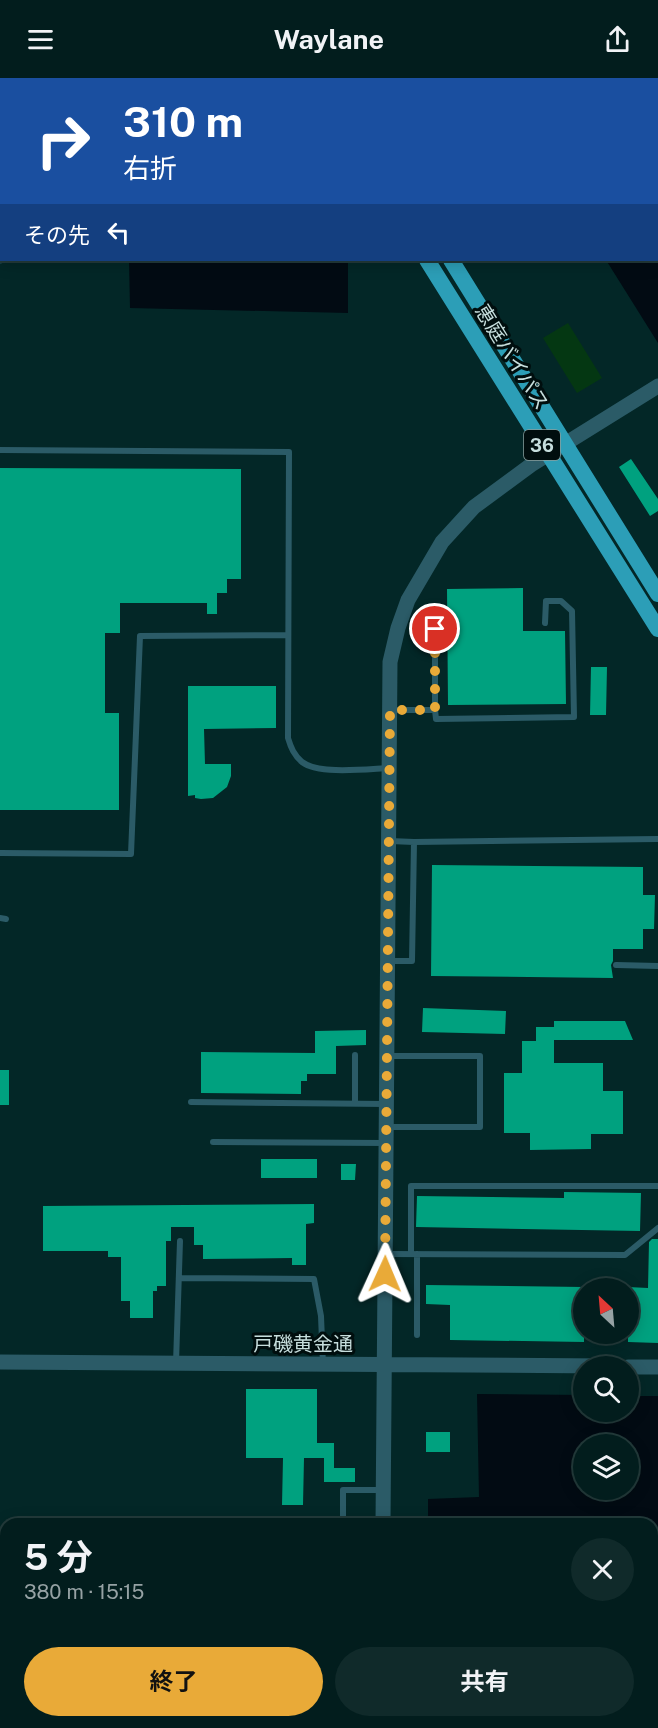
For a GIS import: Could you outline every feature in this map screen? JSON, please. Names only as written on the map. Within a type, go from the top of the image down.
[{"type":"highway","name":"恵庭バイパス","points":[[428,261],[658,630]]},
{"type":"highway","name":"恵庭バイパス","points":[[452,261],[658,594]]},
{"type":"street","points":[[383,1518],[390,662],[398,628],[408,600],[442,542],[474,507],[548,454],[658,386]]},
{"type":"street","name":"戸磯黄金通","points":[[0,1362],[573,1366]]},
{"type":"street","points":[[639,1367],[658,1367]]},
{"type":"lane","points":[[0,450],[289,452],[288,738],[293,753],[303,763],[316,769],[390,768]]},
{"type":"lane","points":[[435,609],[436,719],[574,717],[572,611],[561,601],[546,601],[546,623]]},
{"type":"lane","points":[[0,853],[131,854],[141,636],[288,635]]},
{"type":"lane","points":[[390,710],[435,710]]},
{"type":"lane","points":[[389,842],[658,839]]},
{"type":"lane","points":[[388,961],[412,961],[414,842]]},
{"type":"lane","points":[[616,965],[658,966]]},
{"type":"lane","points":[[355,1055],[355,1103]]},
{"type":"lane","points":[[213,1142],[387,1135],[480,1127],[480,1056],[387,1056]]},
{"type":"lane","points":[[191,1102],[387,1104]]},
{"type":"lane","points":[[417,1335],[411,1186],[658,1186]]},
{"type":"lane","points":[[386,1254],[625,1255],[658,1228]]},
{"type":"lane","points":[[176,1364],[180,1241]]},
{"type":"lane","points":[[179,1278],[314,1279],[321,1316],[323,1365]]},
{"type":"lane","points":[[343,1518],[343,1490],[383,1490]]},
{"type":"green space","points":[[568,323],[602,378],[577,393],[543,338]]},
{"type":"shaded area","points":[[129,261],[348,261],[348,313],[130,308]]},
{"type":"shaded area","points":[[607,261],[658,261],[658,343]]},
{"type":"shaded area","points":[[477,1394],[573,1395],[573,1422],[639,1422],[639,1396],[658,1396],[658,1518],[428,1518],[428,1499],[479,1497]]},
{"type":"building","points":[[631,459],[658,499],[658,511],[650,516],[619,467]]},
{"type":"building","points":[[0,468],[241,469],[241,579],[227,579],[227,593],[217,593],[217,614],[207,614],[207,603],[120,603],[120,633],[105,633],[105,713],[119,713],[119,810],[0,810]]},
{"type":"building","points":[[523,588],[523,631],[565,631],[566,704],[448,705],[447,589]]},
{"type":"building","points":[[591,667],[607,667],[606,715],[590,715]]},
{"type":"building","points":[[188,686],[276,686],[276,728],[204,729],[205,764],[231,764],[231,776],[227,787],[213,798],[201,799],[195,798],[195,795],[188,796]]},
{"type":"building","points":[[432,865],[643,867],[643,895],[655,895],[654,929],[643,929],[643,949],[613,949],[611,965],[613,978],[431,976]]},
{"type":"building","points":[[423,1008],[506,1011],[505,1034],[422,1032]]},
{"type":"building","points":[[554,1021],[625,1021],[633,1040],[554,1040],[554,1063],[603,1063],[603,1091],[623,1091],[623,1134],[591,1134],[591,1149],[530,1150],[530,1133],[504,1133],[504,1073],[522,1073],[522,1041],[536,1041],[536,1027],[554,1027]]},
{"type":"building","points":[[366,1030],[366,1045],[336,1046],[336,1074],[307,1074],[307,1081],[301,1081],[301,1094],[201,1093],[201,1052],[315,1053],[315,1031]]},
{"type":"building","points":[[0,1070],[9,1070],[9,1105],[0,1105]]},
{"type":"building","points":[[261,1159],[317,1159],[317,1178],[261,1178]]},
{"type":"building","points":[[341,1164],[356,1164],[355,1180],[341,1180]]},
{"type":"building","points":[[564,1192],[641,1193],[640,1231],[416,1227],[417,1196],[564,1198]]},
{"type":"building","points":[[314,1204],[314,1223],[306,1224],[306,1265],[292,1265],[292,1258],[203,1259],[203,1245],[194,1245],[194,1227],[171,1227],[171,1241],[166,1241],[166,1286],[157,1286],[157,1291],[153,1291],[153,1318],[130,1318],[130,1301],[121,1301],[121,1257],[108,1257],[108,1251],[43,1251],[43,1206]]},
{"type":"building","points":[[652,1239],[658,1239],[658,1343],[639,1342],[639,1288],[648,1288],[649,1242]]},
{"type":"building","points":[[426,1285],[573,1287],[573,1342],[450,1340],[450,1305],[426,1304]]},
{"type":"building","points":[[246,1389],[317,1389],[317,1443],[334,1443],[334,1468],[355,1468],[355,1482],[324,1482],[324,1458],[304,1458],[303,1505],[282,1505],[283,1458],[246,1458]]},
{"type":"building","points":[[426,1432],[450,1432],[450,1452],[426,1452]]},
{"type":"route","points":[[385,1274],[390,710],[435,710],[435,629]]}]
